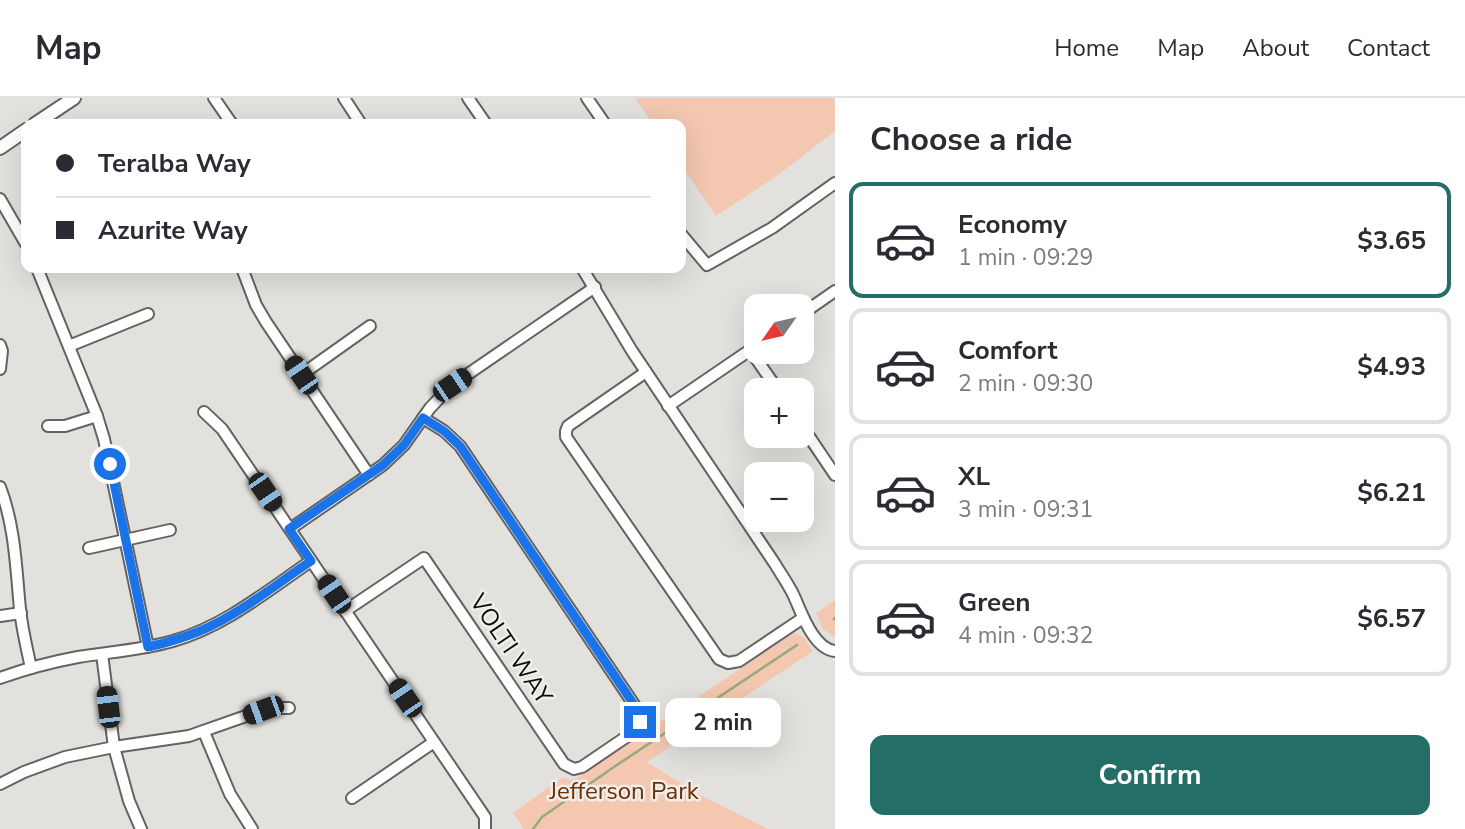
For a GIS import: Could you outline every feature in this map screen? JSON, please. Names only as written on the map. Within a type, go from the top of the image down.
[{"type":"main road","points":[[42,119],[74,98]]},
{"type":"main road","points":[[0,148],[21,133]]},
{"type":"street","points":[[214,98],[229,119]]},
{"type":"street","points":[[344,98],[358,119]]},
{"type":"street","points":[[468,98],[483,119]]},
{"type":"street","points":[[587,98],[602,119]]},
{"type":"street","points":[[686,240],[707,265],[772,228],[835,183]]},
{"type":"street","points":[[0,198],[21,235]]},
{"type":"street","points":[[39,273],[97,416],[110,464],[148,647]]},
{"type":"street","points":[[244,273],[256,305],[266,322],[369,475]]},
{"type":"street","points":[[585,273],[668,406],[775,564],[792,592],[803,618],[820,643],[826,649],[835,651]]},
{"type":"street","points":[[289,529],[383,465],[404,445],[438,398],[452,385],[595,287]]},
{"type":"street","points":[[814,307],[833,297]]},
{"type":"street","points":[[69,346],[148,314]]},
{"type":"street","points":[[301,375],[370,326]]},
{"type":"street","points":[[0,345],[0,369]]},
{"type":"street","points":[[668,406],[744,354]]},
{"type":"street","points":[[646,372],[568,426],[566,437],[719,659],[728,663],[739,661],[803,618]]},
{"type":"street","points":[[204,412],[222,429],[485,817],[485,829]]},
{"type":"street","points":[[48,426],[65,426],[97,416]]},
{"type":"street","name":"VOLTI WAY","points":[[345,611],[424,558],[565,764],[574,769],[582,767],[635,731],[640,722],[639,712],[460,446],[444,431],[423,418]]},
{"type":"street","points":[[814,444],[835,475]]},
{"type":"street","points":[[0,487],[7,506],[5,522],[16,556],[21,613],[31,668]]},
{"type":"street","points":[[89,548],[170,530]]},
{"type":"street","points":[[0,678],[62,660],[148,647],[200,631],[225,619],[311,561]]},
{"type":"street","points":[[0,616],[21,613]]},
{"type":"street","points":[[102,654],[114,747],[125,790],[141,829]]},
{"type":"street","points":[[0,784],[55,760],[114,747],[174,739],[204,732],[263,710],[289,708]]},
{"type":"street","points":[[204,732],[230,794],[252,829]]},
{"type":"street","points":[[352,798],[434,742]]},
{"type":"green space","points":[[635,98],[835,98],[835,131],[778,175],[716,216],[686,172],[686,119],[650,119]]},
{"type":"green space","points":[[835,600],[835,637],[823,629],[816,613]]},
{"type":"green space","name":"Jefferson Park","points":[[794,633],[804,638],[813,651],[647,762],[694,792],[768,829],[524,829],[513,813],[563,777],[575,779]]},
{"type":"waterway","points":[[533,829],[542,817],[797,645]]},
{"type":"route","points":[[110,464],[148,647],[200,631],[225,619],[311,561],[289,529],[394,456],[423,418],[444,431],[460,446],[639,712],[640,722]]}]
